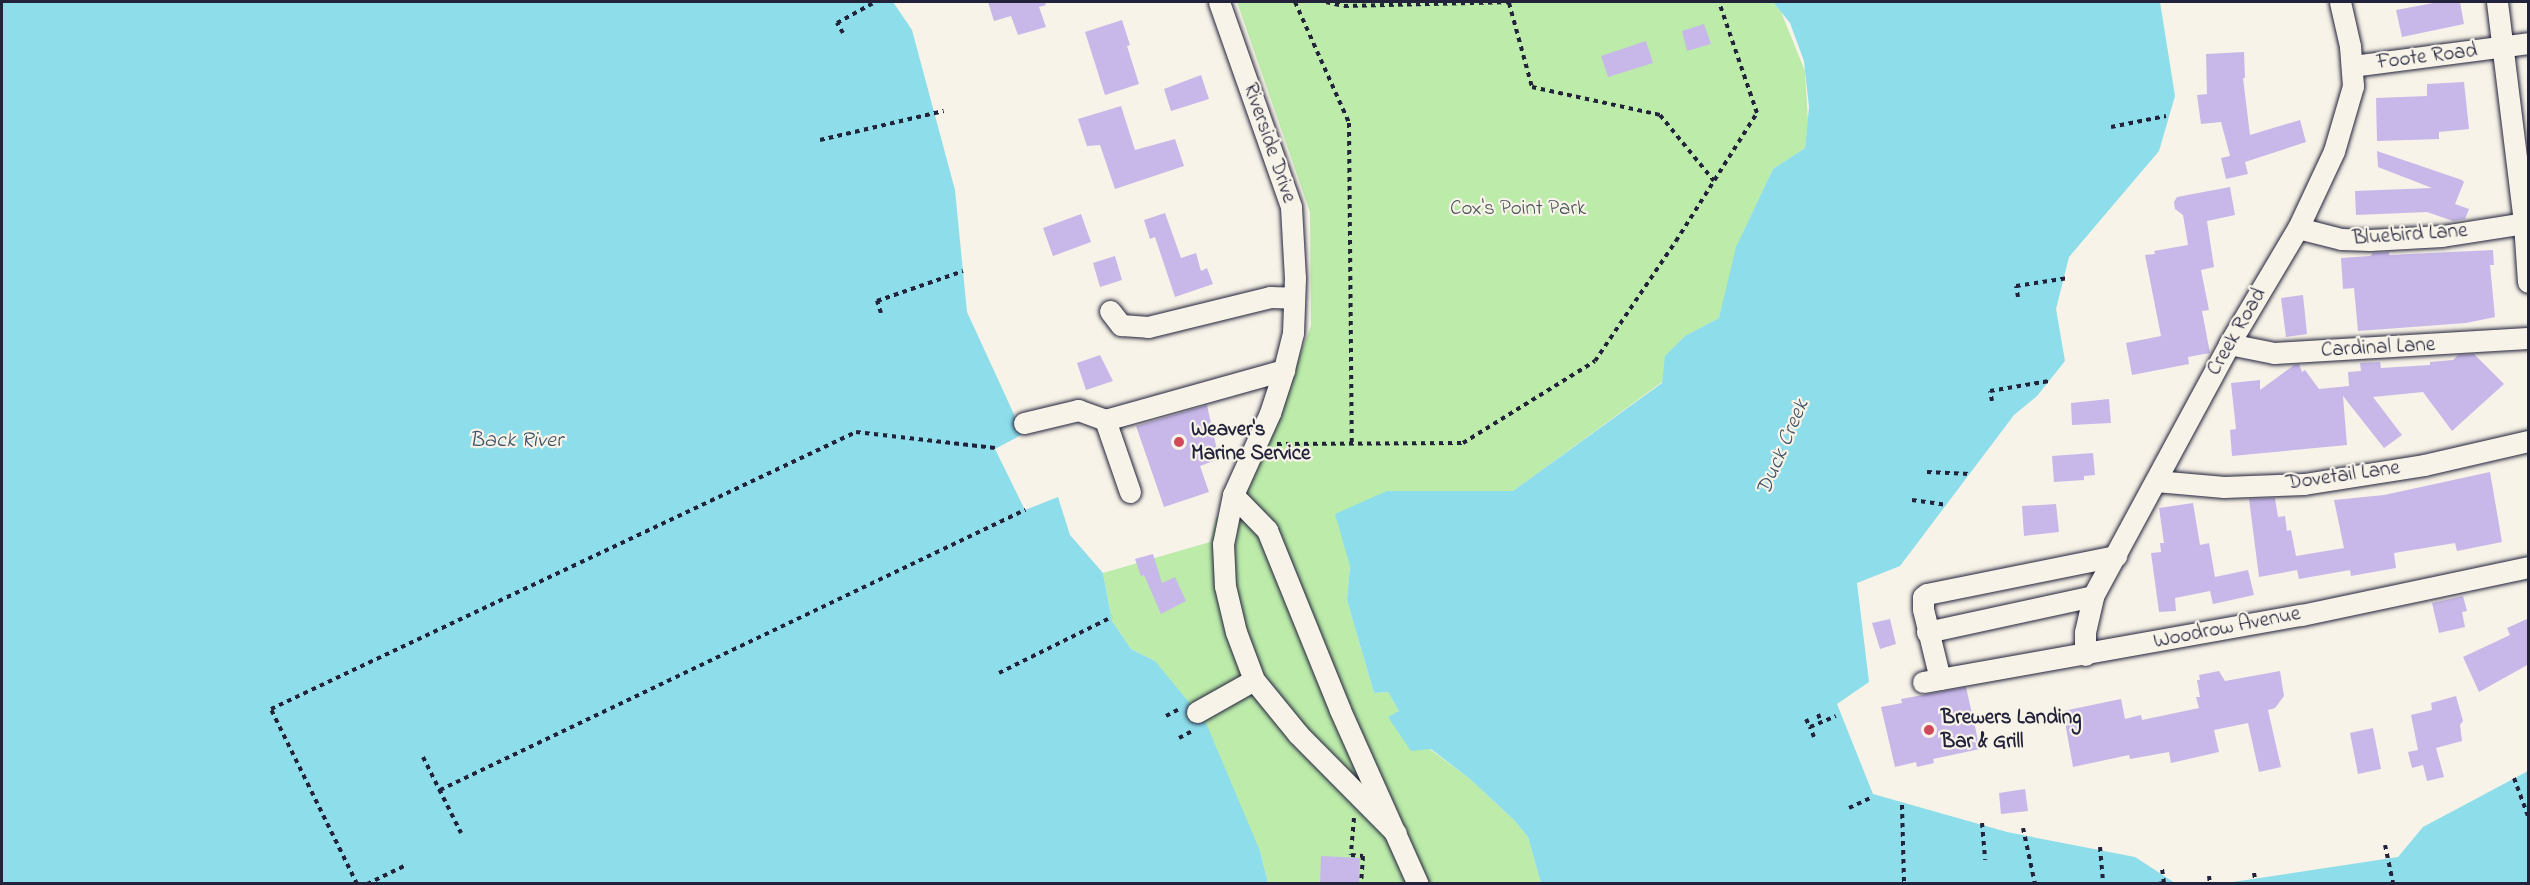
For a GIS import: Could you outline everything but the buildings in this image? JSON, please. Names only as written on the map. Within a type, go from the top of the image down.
[{"type":"street","name":"Riverside Drive","points":[[1219,2],[1291,207],[1294,298],[1293,333],[1284,370],[1256,444],[1233,495],[1223,544],[1225,586],[1236,632],[1254,680],[1298,734],[1395,833]]},
{"type":"street","name":"Creek Road","points":[[2085,655],[2085,632],[2093,596],[2229,344],[2298,228],[2334,151],[2354,86],[2340,2]]},
{"type":"street","points":[[2496,2],[2524,223],[2529,282]]},
{"type":"street","name":"Foote Road","points":[[2352,66],[2529,43]]},
{"type":"street","name":"Bluebird Lane","points":[[2298,228],[2341,239],[2370,240],[2442,236],[2524,223]]},
{"type":"street","points":[[1110,311],[1121,326],[1148,327],[1270,297],[1294,298]]},
{"type":"street","name":"Cardinal Lane","points":[[2229,344],[2274,353],[2529,338]]},
{"type":"street","points":[[1024,423],[1078,410],[1105,420],[1284,370]]},
{"type":"street","points":[[1105,420],[1130,492]]},
{"type":"street","name":"Dovetail Lane","points":[[2156,481],[2224,488],[2304,484],[2424,465],[2529,441]]},
{"type":"street","points":[[1233,495],[1267,530],[1340,710],[1419,884]]},
{"type":"street","points":[[2093,596],[1927,632],[1922,602],[1927,594],[2116,556]]},
{"type":"street","name":"Woodrow Avenue","points":[[1927,632],[1932,680],[2085,655],[2301,615],[2529,567]]},
{"type":"street","points":[[1197,712],[1254,680]]},
{"type":"path","points":[[843,33],[837,23],[875,2]]},
{"type":"path","points":[[1294,2],[1349,123],[1352,444]]},
{"type":"path","points":[[1326,2],[1344,6],[1512,2],[1532,87],[1660,115],[1714,182]]},
{"type":"path","points":[[1256,444],[1463,443],[1595,362],[1757,113],[1719,2]]},
{"type":"path","points":[[820,140],[944,111]]},
{"type":"path","points":[[2111,127],[2166,116]]},
{"type":"path","points":[[881,313],[877,301],[963,272]]},
{"type":"path","points":[[2018,297],[2016,286],[2068,278]]},
{"type":"path","points":[[1992,401],[1990,391],[2049,381]]},
{"type":"path","points":[[357,884],[271,709],[856,432],[995,448]]},
{"type":"path","points":[[1927,472],[1970,474]]},
{"type":"path","points":[[1912,500],[1946,505]]},
{"type":"path","points":[[440,790],[1026,510]]},
{"type":"path","points":[[999,673],[1112,617]]},
{"type":"path","points":[[1818,714],[1821,722]]},
{"type":"path","points":[[1810,727],[1836,716]]},
{"type":"path","points":[[1806,719],[1814,737]]},
{"type":"path","points":[[423,757],[461,833]]},
{"type":"path","points":[[2514,778],[2529,816]]},
{"type":"path","points":[[1356,794],[1351,855],[1362,856],[1361,884]]},
{"type":"path","points":[[1849,808],[1873,797]]},
{"type":"path","points":[[1902,805],[1904,884]]},
{"type":"path","points":[[1982,823],[1985,860]]},
{"type":"path","points":[[2023,828],[2035,884]]},
{"type":"path","points":[[2385,845],[2393,884]]},
{"type":"path","points":[[2100,847],[2103,884]]},
{"type":"path","points":[[367,884],[404,866]]},
{"type":"path","points":[[2158,884],[2164,883],[2162,868]]},
{"type":"path","points":[[2254,873],[2256,884]]},
{"type":"path","points":[[2209,876],[2210,884]]},
{"type":"green space","name":"Cox's Point Park","points":[[1237,2],[1773,2],[1781,12],[1805,71],[1808,120],[1805,148],[1773,169],[1741,237],[1719,318],[1685,336],[1666,356],[1662,382],[1513,491],[1387,491],[1348,557],[1350,566],[1347,600],[1374,693],[1388,692],[1399,711],[1388,718],[1470,779],[1514,820],[1528,837],[1541,883],[1268,883],[1260,851],[1155,661],[1131,649],[1112,621],[1103,573],[1210,542],[1216,518],[1248,489],[1311,326],[1310,212]]},
{"type":"water","name":"Back River","points":[[2,2],[893,2],[912,30],[955,190],[967,312],[1023,434],[995,449],[1025,510],[1058,497],[1070,535],[1103,573],[1112,621],[1131,649],[1155,661],[1206,723],[1260,851],[1268,883],[2,884]]},
{"type":"water","name":"Duck Creek","points":[[1773,2],[2160,2],[2175,96],[2159,151],[2069,257],[2056,309],[2065,361],[2037,396],[2014,415],[1900,566],[1857,583],[1869,682],[1837,704],[1873,794],[2007,832],[2135,857],[2175,883],[1541,883],[1528,837],[1514,820],[1470,779],[1431,749],[1411,751],[1388,717],[1399,711],[1388,692],[1374,693],[1347,600],[1350,566],[1335,514],[1387,491],[1513,491],[1662,383],[1665,356],[1685,336],[1719,318],[1736,247],[1773,169],[1805,148],[1809,107],[1804,61],[1790,23]]},
{"type":"water","points":[[2528,771],[2528,883],[2226,883],[2398,857],[2423,827]]},
{"type":"place","name":"Weaver's Marine Service","points":[[1179,442]]},
{"type":"place","name":"Brewers Landing Bar & Grill","points":[[1929,730]]}]
